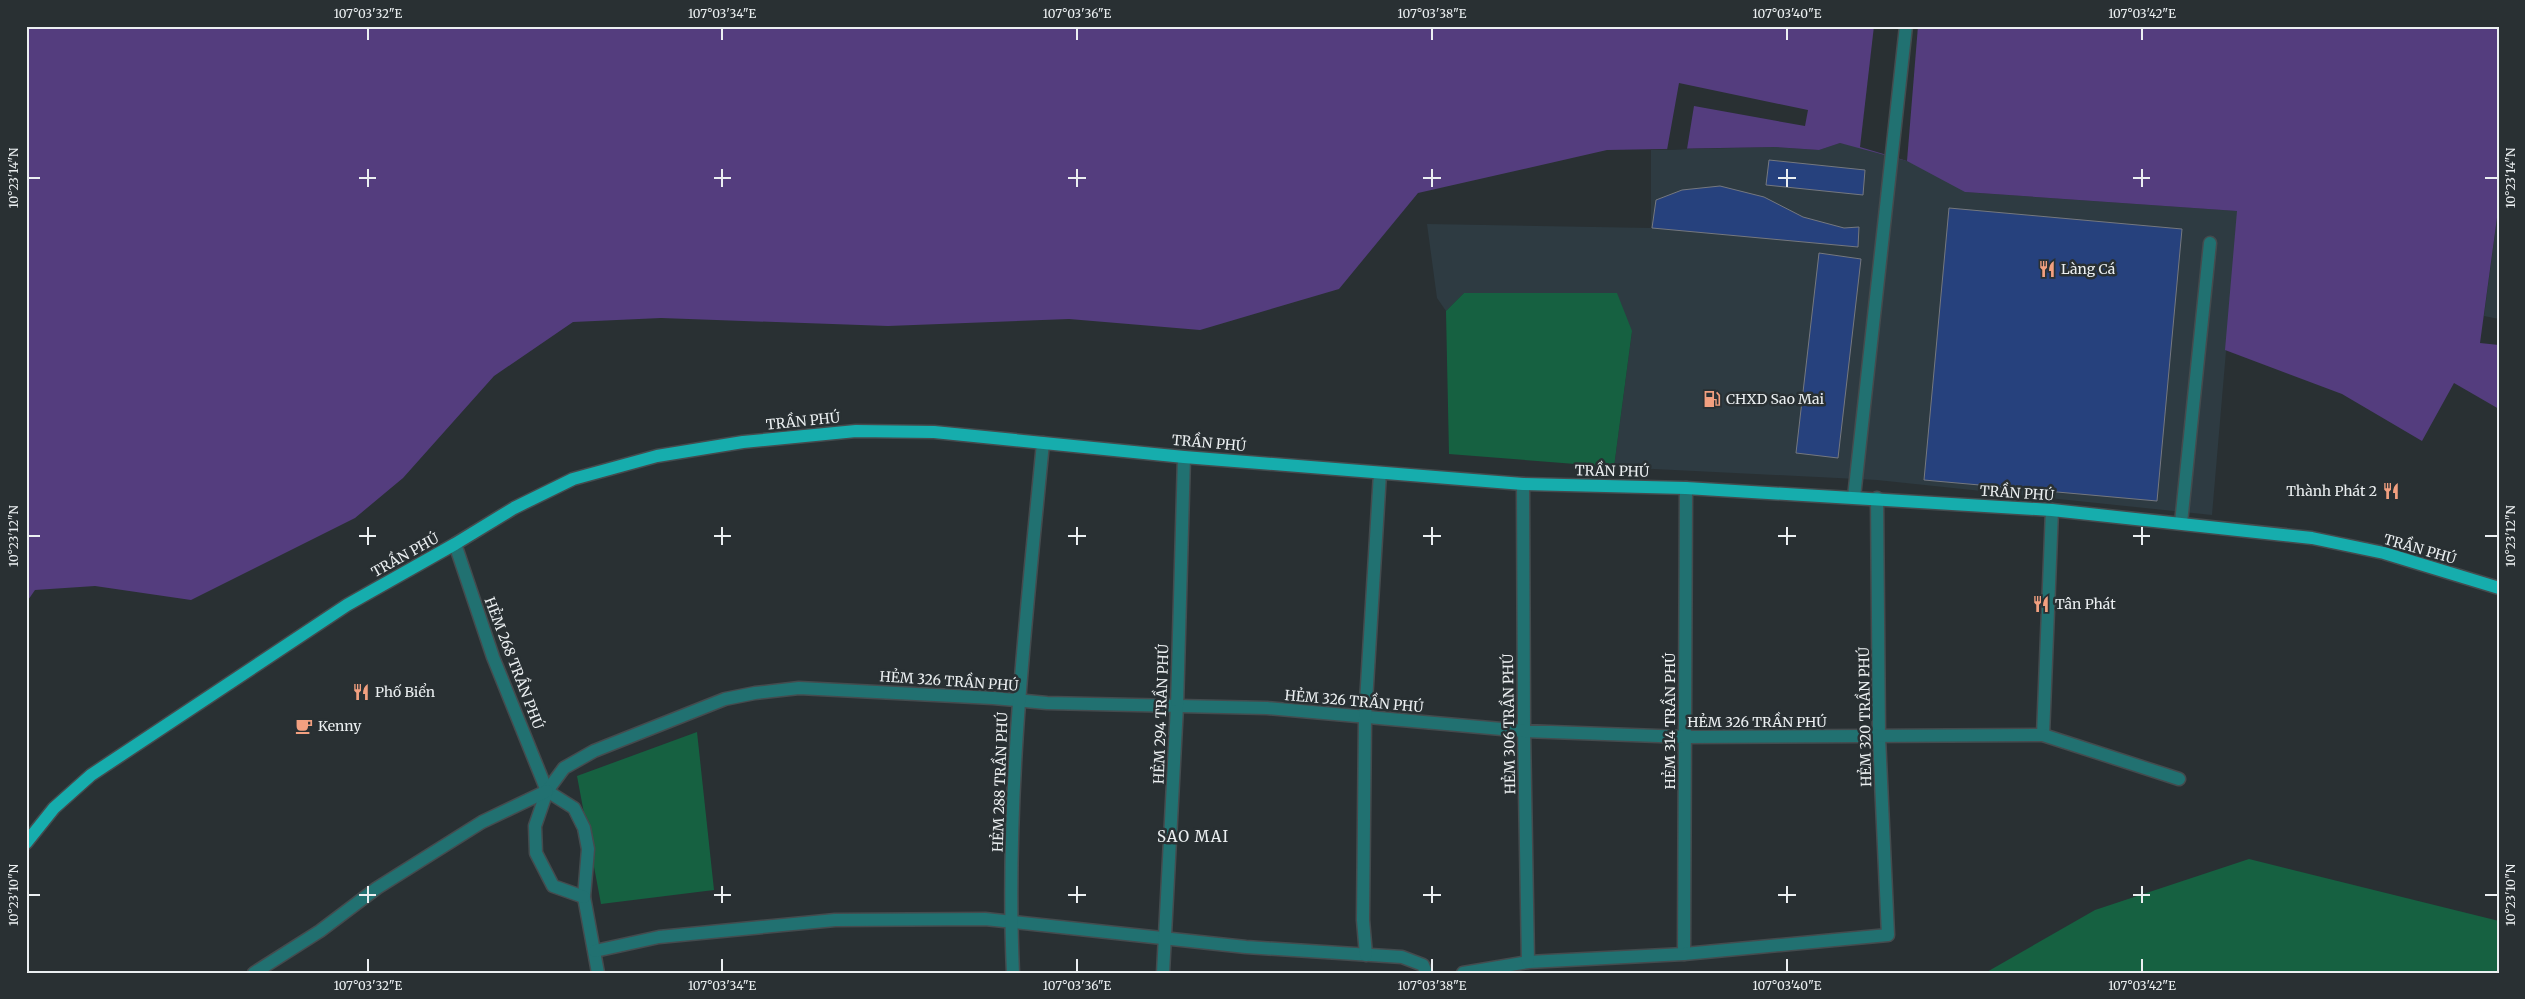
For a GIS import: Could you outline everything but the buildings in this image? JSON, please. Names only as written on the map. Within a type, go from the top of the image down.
[{"type":"main road","name":"TRẦN PHÚ","points":[[26,843],[54,808],[91,775],[347,605],[514,508],[573,479],[657,456],[743,442],[856,431],[934,432],[1184,457],[1523,484],[1686,488],[1878,498],[2052,510],[2312,538],[2384,553],[2499,588]]},
{"type":"street","points":[[1854,497],[1906,26]]},
{"type":"street","points":[[2181,523],[2210,243]]},
{"type":"street","name":"HẺM 288 TRẦN PHÚ","points":[[1013,973],[1011,921],[1018,700],[1043,443]]},
{"type":"street","name":"HẺM 294 TRẦN PHÚ","points":[[1163,973],[1177,706],[1184,457]]},
{"type":"street","points":[[1366,955],[1363,920],[1365,718],[1380,473]]},
{"type":"street","name":"HẺM 306 TRẦN PHÚ","points":[[1523,484],[1524,731],[1528,962]]},
{"type":"street","name":"HẺM 314 TRẦN PHÚ","points":[[1684,954],[1686,488]]},
{"type":"street","name":"HẺM 320 TRẦN PHÚ","points":[[1684,954],[1888,935],[1879,737],[1878,498]]},
{"type":"street","points":[[2043,735],[2052,510]]},
{"type":"street","name":"HẺM 268 TRẦN PHÚ","points":[[455,544],[493,657],[547,791]]},
{"type":"street","name":"HẺM 326 TRẦN PHÚ","points":[[547,791],[564,768],[594,751],[725,699],[755,693],[799,688],[1018,700],[1267,708],[1524,731],[1685,737],[2043,735],[2179,778]]},
{"type":"street","points":[[547,791],[535,826],[536,853],[553,886],[584,897]]},
{"type":"street","points":[[547,791],[574,808],[584,828],[588,850],[584,897],[598,973]]},
{"type":"street","points":[[254,973],[320,931],[376,888],[482,822],[547,791]]},
{"type":"street","points":[[595,951],[659,937],[835,920],[984,918],[1246,947],[1402,957],[1423,965],[1426,973]]},
{"type":"street","points":[[1463,973],[1528,962],[1684,954]]},
{"type":"shaded area","points":[[26,26],[2499,26],[2499,203],[2480,343],[2499,345],[2499,409],[2454,383],[2422,441],[2342,394],[2225,350],[2237,211],[1965,192],[1907,161],[1840,143],[1819,150],[1775,147],[1607,150],[1418,193],[1339,289],[1200,330],[1069,319],[888,326],[661,318],[573,322],[494,376],[403,478],[355,518],[191,600],[95,586],[35,590],[26,603]]},
{"type":"shaded area","points":[[1874,26],[1965,192],[2238,211],[2212,515],[1877,480],[1614,467],[1632,331],[1464,293],[1446,311],[1437,298],[1427,224],[1651,228],[1651,150],[1775,147],[1819,150],[1840,143],[1860,147]]},
{"type":"shaded area","points":[[2499,203],[2499,319],[2484,316]]},
{"type":"green space","points":[[1464,293],[1617,293],[1632,331],[1614,467],[1449,454],[1446,311]]},
{"type":"green space","points":[[697,732],[714,890],[601,904],[577,776]]},
{"type":"green space","points":[[2249,859],[2499,921],[2499,973],[1985,973],[2095,910]]},
{"type":"pier","points":[[1874,26],[1918,26],[1907,161],[1860,147]]},
{"type":"pier","points":[[1679,83],[1808,110],[1805,126],[1694,106],[1687,149],[1667,150]]},
{"type":"place","name":"Làng Cá","points":[[2047,269]]},
{"type":"place","name":"CHXD Sao Mai","points":[[1712,399]]},
{"type":"place","name":"Thành Phát 2","points":[[2391,491]]},
{"type":"place","name":"Tân Phát","points":[[2041,604]]},
{"type":"place","name":"Phố Biển","points":[[361,692]]},
{"type":"place","name":"Kenny","points":[[304,726]]},
{"type":"district","name":"SAO MAI","points":[[1193,837]]}]
